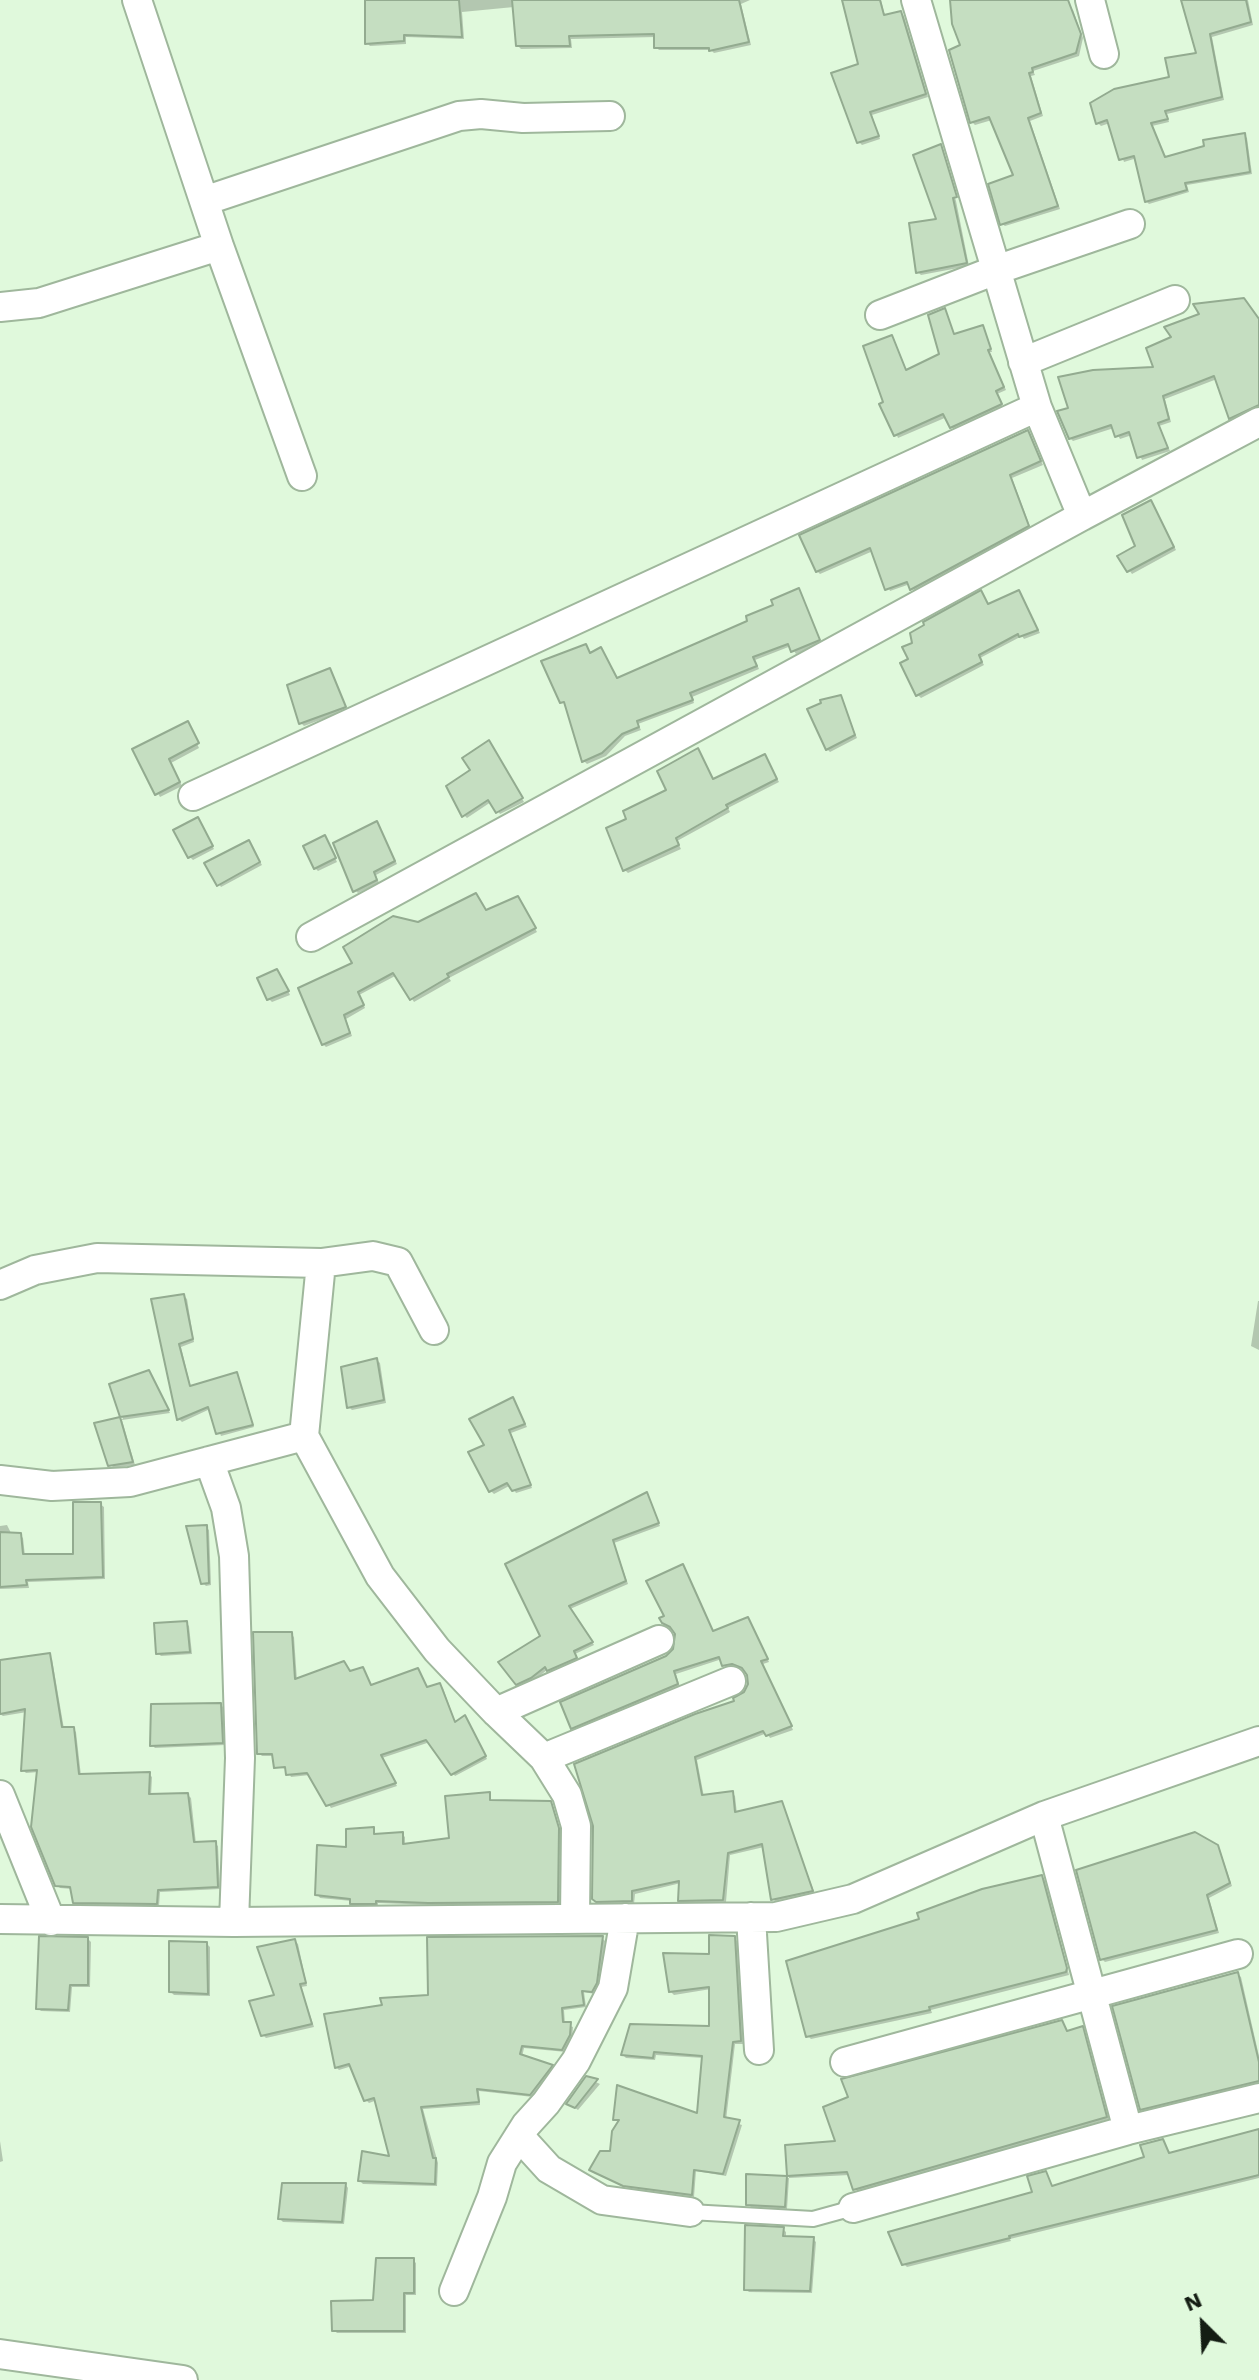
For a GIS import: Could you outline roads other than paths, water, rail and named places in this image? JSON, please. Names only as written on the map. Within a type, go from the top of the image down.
[{"type":"street","points":[[137,0],[219,246],[302,476]]},
{"type":"street","points":[[916,0],[1037,407],[1082,516]]},
{"type":"street","points":[[1090,0],[1104,54]]},
{"type":"street","points":[[204,201],[459,116],[610,116]]},
{"type":"street","points":[[880,315],[996,270],[1130,224]]},
{"type":"street","points":[[0,307],[39,303],[219,246]]},
{"type":"street","points":[[1023,362],[1175,300]]},
{"type":"street","points":[[193,796],[1037,407]]},
{"type":"street","points":[[311,937],[1259,422]]},
{"type":"street","points":[[0,1285],[35,1270],[97,1258],[321,1263],[373,1256],[398,1262],[434,1330]]},
{"type":"street","points":[[321,1263],[304,1436],[380,1576],[437,1650],[544,1758],[567,1795],[576,1826],[575,1918]]},
{"type":"street","points":[[0,1480],[52,1486],[130,1482],[304,1436]]},
{"type":"street","points":[[209,1461],[226,1508],[234,1556],[240,1758],[234,1922]]},
{"type":"street","points":[[496,1712],[659,1640]]},
{"type":"street","points":[[544,1758],[731,1681]]},
{"type":"street","points":[[0,1919],[234,1922],[776,1917],[853,1899],[1044,1816],[1259,1741]]},
{"type":"street","points":[[0,1795],[51,1921]]},
{"type":"street","points":[[1044,1816],[1128,2130]]},
{"type":"street","points":[[751,1917],[759,2050]]},
{"type":"street","points":[[454,2291],[492,2197],[502,2163],[576,2061],[613,1988],[625,1918]]},
{"type":"street","points":[[845,2062],[1238,1954]]},
{"type":"street","points":[[853,2208],[1128,2130],[1259,2098]]},
{"type":"street","points":[[519,2136],[549,2169],[602,2200],[690,2212]]},
{"type":"street","points":[[0,2354],[183,2380]]},
{"type":"lane","points":[[690,2212],[813,2219],[853,2208]]}]
